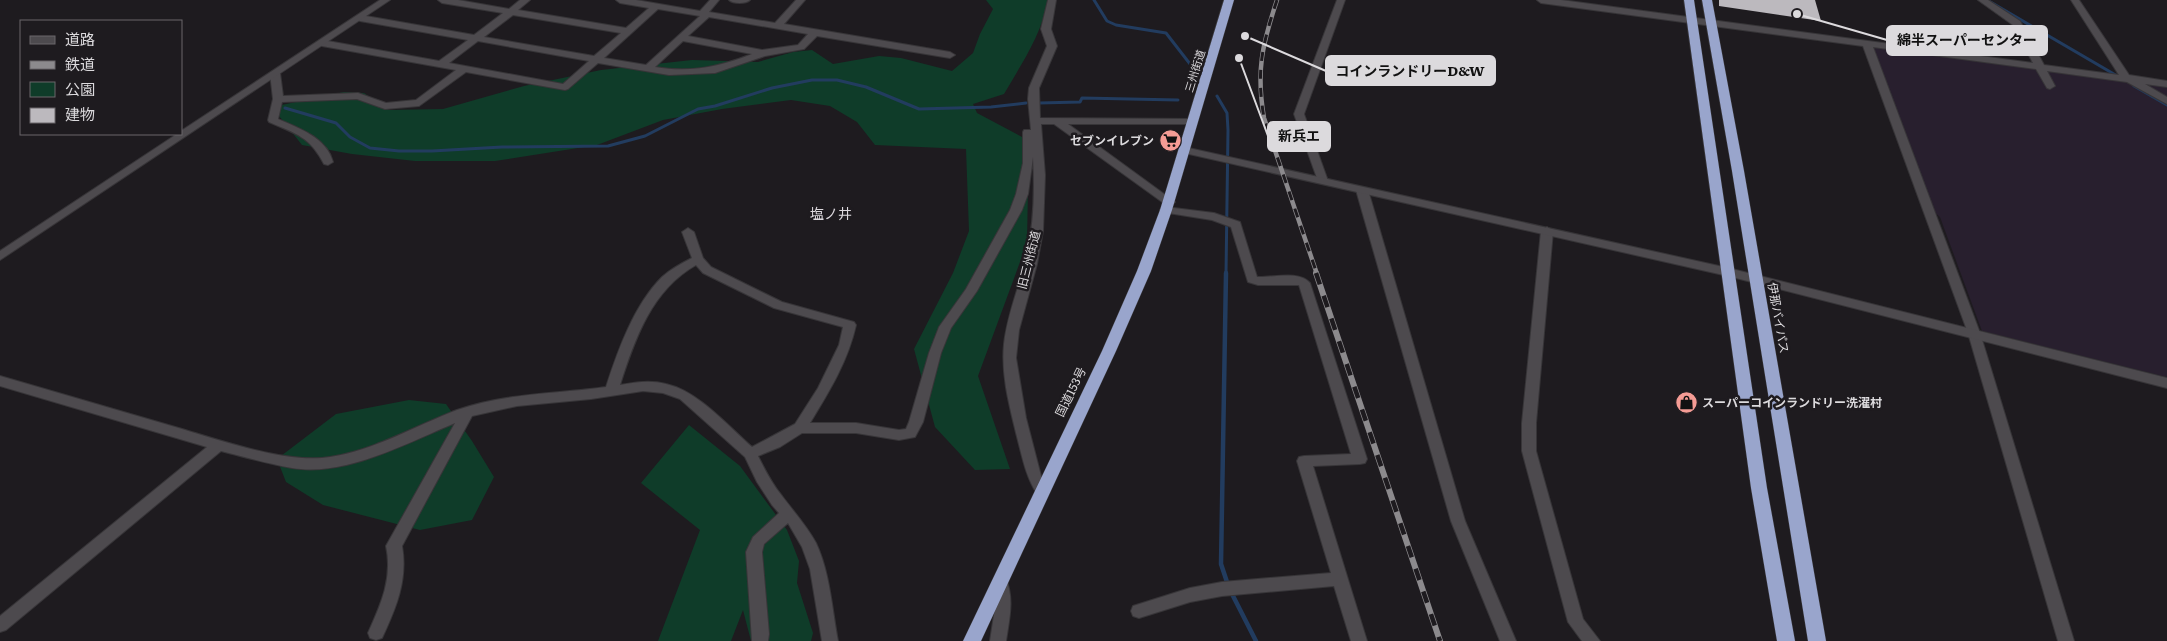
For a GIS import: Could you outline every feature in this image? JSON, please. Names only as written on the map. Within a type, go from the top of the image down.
[{"type":"highway","name":"三州街道","points":[[1184,150],[1230,0]]},
{"type":"highway","points":[[1689,0],[1759,488],[1786,641]]},
{"type":"highway","name":"伊那バイパス","points":[[1707,0],[1817,641]]},
{"type":"highway","name":"国道153号","points":[[972,641],[1109,351],[1144,270],[1167,206],[1184,150]]},
{"type":"street","points":[[182,135],[386,0]]},
{"type":"street","points":[[442,0],[627,31]]},
{"type":"street","points":[[442,64],[526,0]]},
{"type":"street","points":[[620,0],[950,55]]},
{"type":"street","points":[[648,68],[681,38],[715,0]]},
{"type":"street","points":[[733,0],[746,0]]},
{"type":"street","points":[[778,25],[801,0]]},
{"type":"street","name":"旧三州街道","points":[[1042,490],[1034,477],[1012,379],[1010,359],[1013,318],[1034,252],[1040,213],[1034,88],[1052,46],[1046,29],[1052,0]]},
{"type":"street","points":[[1323,181],[1300,114],[1302,102],[1341,0]]},
{"type":"street","points":[[1541,0],[2167,84]]},
{"type":"street","points":[[1982,0],[2017,23],[2050,86]]},
{"type":"street","points":[[2075,0],[2126,77],[2167,101]]},
{"type":"street","points":[[322,43],[565,87],[656,6]]},
{"type":"street","points":[[360,18],[676,72],[715,70],[763,53],[801,47],[815,32]]},
{"type":"street","points":[[681,38],[763,53]]},
{"type":"street","points":[[1867,43],[1974,333],[2066,641]]},
{"type":"street","points":[[278,99],[358,96],[385,106],[419,103],[464,68]]},
{"type":"street","points":[[275,73],[278,99],[274,120],[305,134],[326,154],[328,162]]},
{"type":"street","points":[[800,428],[856,428],[899,435],[910,433],[916,422],[928,373],[945,327],[971,291],[1016,210],[1022,194],[1028,163],[1028,130],[1035,122],[1192,121]]},
{"type":"street","points":[[1058,122],[1167,206],[1226,221],[1238,229],[1252,279],[1258,281],[1296,280],[1304,283],[1360,459],[1304,462],[1359,641]]},
{"type":"street","points":[[0,256],[182,135]]},
{"type":"street","points":[[1184,150],[1756,278],[2167,384]]},
{"type":"street","points":[[1362,190],[1458,521],[1508,641]]},
{"type":"street","points":[[1547,231],[1529,423],[1529,451],[1576,622],[1592,641]]},
{"type":"street","points":[[688,232],[698,259],[707,270],[778,305],[850,325],[845,345],[824,389],[800,428],[775,443],[750,454]]},
{"type":"street","points":[[612,390],[621,360],[649,303],[665,281],[678,270],[698,259]]},
{"type":"street","points":[[0,381],[219,445],[292,463],[329,463],[381,449],[467,413],[517,401],[550,400],[643,386],[665,388],[685,396],[750,454],[762,478],[777,501],[789,513],[809,545],[818,569],[830,641]]},
{"type":"street","points":[[376,633],[394,593],[398,561],[394,546],[467,413]]},
{"type":"street","points":[[0,625],[219,445]]},
{"type":"street","points":[[760,641],[754,552],[758,542],[789,513]]},
{"type":"street","points":[[1139,611],[1190,595],[1229,588],[1340,579]]},
{"type":"street","points":[[998,641],[1004,602],[1000,582]]},
{"type":"shaded area","points":[[1872,45],[2167,84],[2167,377],[1982,331],[1940,217],[1930,208]]},
{"type":"green space","points":[[986,0],[1048,0],[1036,37],[1004,94],[973,104],[977,113],[1022,137],[1028,187],[1027,243],[978,376],[1010,469],[975,470],[935,427],[914,349],[953,273],[969,231],[966,149],[875,145],[857,122],[830,106],[791,100],[722,109],[663,120],[597,145],[495,161],[415,161],[352,154],[302,145],[272,107],[344,92],[364,93],[389,110],[443,109],[524,86],[601,70],[692,60],[758,62],[793,52],[812,50],[833,64],[879,56],[901,58],[952,71],[973,53],[993,9]]},
{"type":"green space","points":[[409,400],[446,404],[494,477],[472,520],[420,530],[323,505],[286,482],[277,459],[336,414]]},
{"type":"green space","points":[[689,425],[740,466],[787,530],[799,561],[797,583],[813,633],[811,641],[751,641],[743,610],[731,641],[658,641],[700,530],[641,483]]},
{"type":"building","points":[[1719,0],[1815,0],[1821,21],[1719,6]]},
{"type":"waterway","points":[[1094,0],[1107,21],[1116,25],[1166,33],[1197,73]]},
{"type":"waterway","points":[[1987,0],[2119,77]]},
{"type":"waterway","points":[[285,108],[336,123],[350,137],[370,148],[399,151],[432,151],[502,147],[608,146],[645,136],[698,109],[715,106],[772,88],[812,80],[837,80],[866,87],[919,109],[991,107],[1026,103]]},
{"type":"waterway","points":[[2134,86],[2167,105]]},
{"type":"waterway","points":[[1217,96],[1227,113],[1228,130],[1226,274]]},
{"type":"waterway","points":[[1039,103],[1080,102],[1082,98],[1178,100]]},
{"type":"waterway","points":[[1226,273],[1221,564],[1228,585]]},
{"type":"waterway","points":[[1231,592],[1256,641]]},
{"type":"railway","points":[[1277,0],[1262,58],[1261,86],[1264,118],[1317,274]]},
{"type":"railway","points":[[1316,273],[1440,641]]},
{"type":"place","name":"綿半スーパーセンター","points":[[1797,14]]},
{"type":"place","name":"コインランドリーD&W","points":[[1245,36]]},
{"type":"place","name":"新兵エ","points":[[1239,58]]},
{"type":"place","name":"セブンイレブン","points":[[1170,141]]},
{"type":"place","name":"スーパーコインランドリー洗濯村","points":[[1686,403]]},
{"type":"district","name":"塩ノ井","points":[[831,214]]}]
